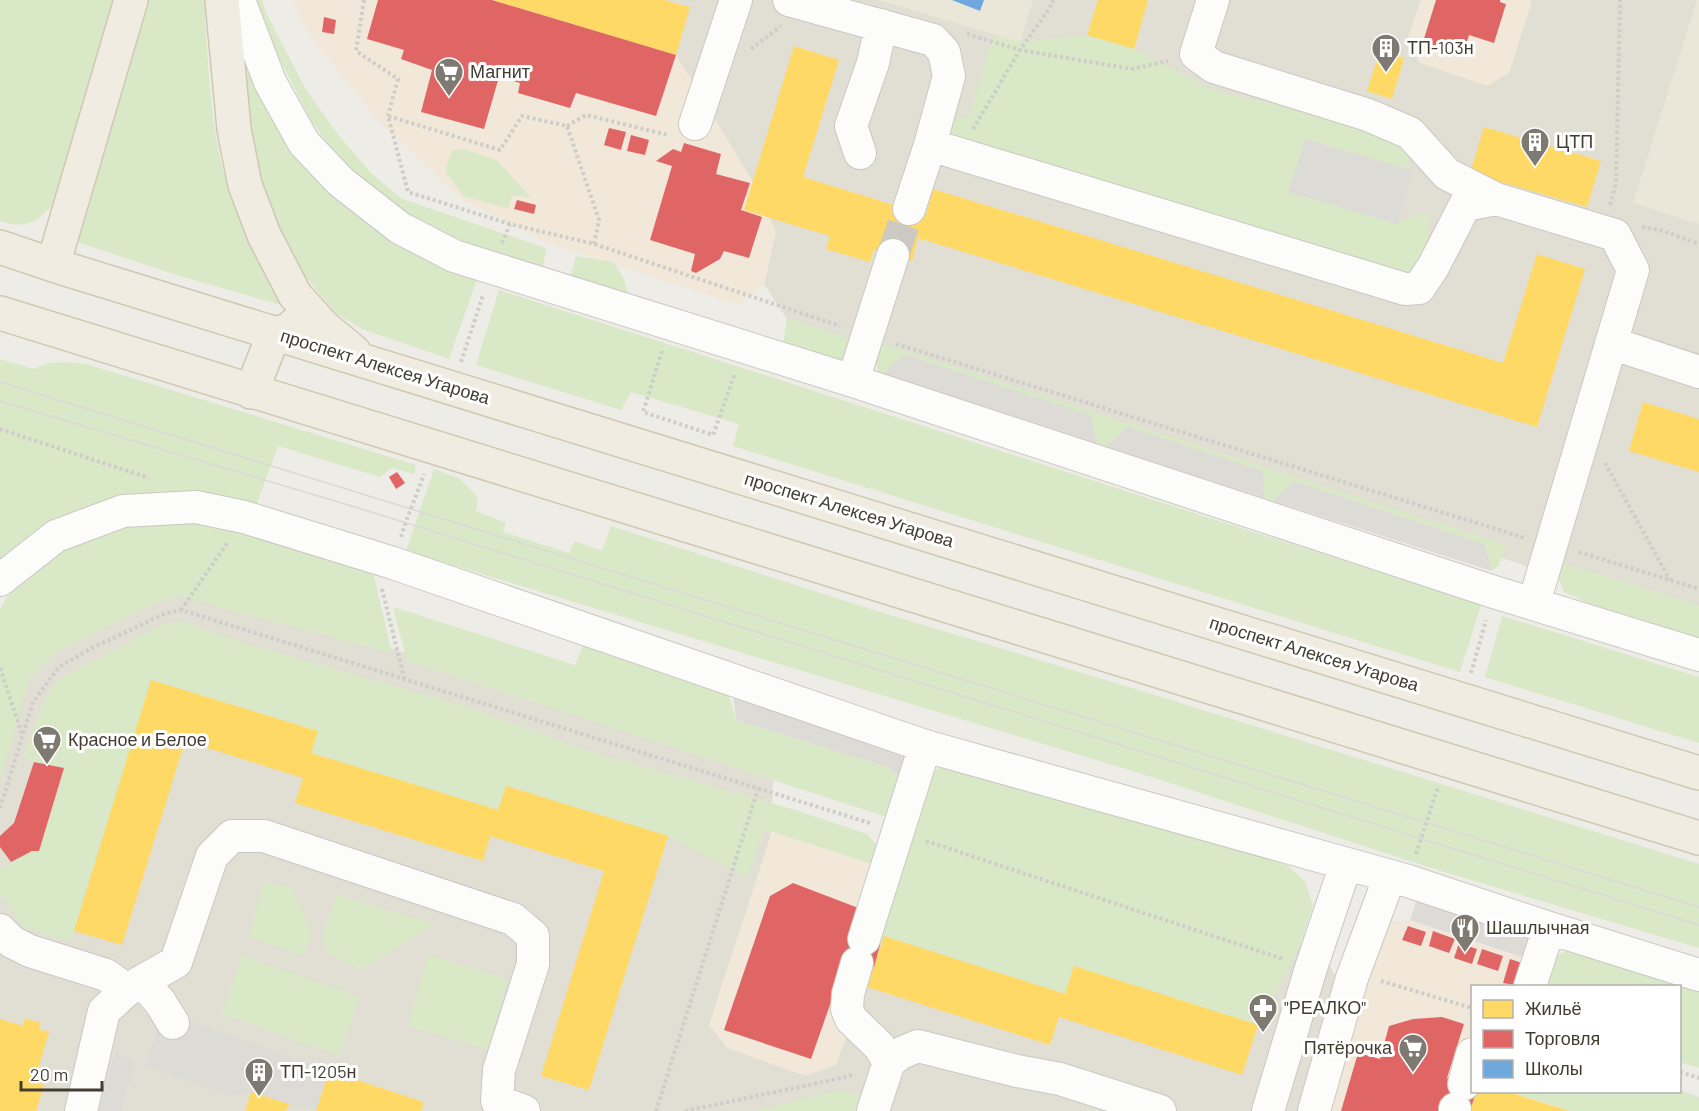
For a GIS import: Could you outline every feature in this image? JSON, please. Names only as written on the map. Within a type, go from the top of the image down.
[{"type":"main road","points":[[53,265],[131,0]]},
{"type":"main road","points":[[222,0],[234,129],[245,185],[264,235],[295,295],[300,311],[298,320],[289,330],[274,334],[251,392]]},
{"type":"main road","name":"проспект Алексея Угарова","points":[[0,247],[274,334],[1699,773]]},
{"type":"main road","points":[[295,295],[324,327],[364,361]]},
{"type":"main road","points":[[0,313],[1699,838]]},
{"type":"street","points":[[239,0],[270,82],[304,143],[342,182],[400,228],[454,256],[853,381],[1699,655]]},
{"type":"street","points":[[695,124],[735,0]]},
{"type":"street","points":[[789,0],[933,40],[944,52],[949,76],[944,149],[909,210]]},
{"type":"street","points":[[1213,0],[1196,54],[1214,67],[1368,115],[1410,133],[1447,174],[1496,199],[1628,231],[1633,270],[1534,603]]},
{"type":"street","points":[[860,153],[851,126],[873,63],[881,26]]},
{"type":"street","points":[[944,149],[1405,289],[1419,288],[1433,267],[1465,205],[1496,199]]},
{"type":"street","points":[[853,381],[866,334],[893,255]]},
{"type":"street","points":[[1611,343],[1699,372]]},
{"type":"street","points":[[0,580],[56,536],[123,511],[196,507],[244,517],[393,563],[925,746],[1390,876],[1699,975]]},
{"type":"street","points":[[889,1062],[879,1046],[851,1019],[847,1009],[848,994],[896,832],[925,746]]},
{"type":"street","points":[[81,1111],[104,1011],[135,985],[176,962],[212,856],[232,836],[264,836],[513,919],[533,936],[533,964],[499,1070],[504,1108]]},
{"type":"street","points":[[1268,1111],[1311,968],[1346,864]]},
{"type":"street","points":[[1314,1111],[1352,978],[1390,876]]},
{"type":"street","points":[[1531,985],[1549,928]]},
{"type":"street","points":[[0,930],[12,942],[30,951],[135,985],[160,1002],[173,1023]]},
{"type":"street","points":[[873,1111],[889,1062],[901,1053],[918,1046],[1017,1071],[1060,1079],[1160,1111]]},
{"type":"street","points":[[1458,1101],[1471,1060]]},
{"type":"path","points":[[364,0],[356,51],[398,79],[388,116],[408,192],[510,224],[594,244],[866,334],[1522,537],[1515,557],[1580,552],[1699,589]]},
{"type":"path","points":[[944,149],[1020,50],[1050,8],[1053,0]]},
{"type":"path","points":[[1620,0],[1616,184],[1609,209],[1628,231],[1660,230],[1699,244]]},
{"type":"path","points":[[961,32],[1020,50],[1132,69],[1196,54]]},
{"type":"path","points":[[388,116],[500,150],[522,116],[567,126],[599,220],[594,244]]},
{"type":"path","points":[[670,324],[644,412],[713,435],[744,347]]},
{"type":"path","points":[[0,429],[137,476],[160,480]]},
{"type":"path","points":[[1586,429],[1670,580]]},
{"type":"path","points":[[0,808],[33,702],[59,667],[90,649],[165,613],[181,610],[896,832],[1311,968]]},
{"type":"path","points":[[0,668],[22,735]]},
{"type":"path","points":[[656,1111],[758,789]]},
{"type":"path","points":[[1352,978],[1381,981],[1471,1007]]},
{"type":"path","points":[[685,1111],[842,1078],[889,1062]]},
{"type":"path","points":[[1681,1072],[1699,1078]]},
{"type":"shaded area","points":[[292,0],[506,0],[672,48],[756,187],[776,232],[764,284],[738,305],[547,243],[461,199],[377,120],[309,35]]},
{"type":"shaded area","points":[[506,0],[1699,0],[1699,624],[1493,555],[794,330],[764,284],[776,232],[756,187]]},
{"type":"shaded area","points":[[879,0],[1033,0],[1020,42]]},
{"type":"shaded area","points":[[1421,0],[1530,0],[1531,4],[1509,73],[1487,86],[1420,63],[1407,40]]},
{"type":"shaded area","points":[[1697,0],[1699,0],[1699,224],[1633,203]]},
{"type":"shaded area","points":[[1305,139],[1413,171],[1397,224],[1288,192]]},
{"type":"shaded area","points":[[904,354],[1091,415],[1096,444],[881,375]]},
{"type":"shaded area","points":[[1127,427],[1263,471],[1264,498],[1106,447]]},
{"type":"shaded area","points":[[1293,481],[1484,544],[1492,571],[1273,501]]},
{"type":"shaded area","points":[[206,590],[764,766],[773,777],[771,835],[709,1025],[836,1065],[918,835],[934,821],[1323,952],[1339,984],[1302,1111],[0,1111],[0,680],[47,621]]},
{"type":"shaded area","points":[[733,690],[911,748],[901,779],[890,768],[736,720]]},
{"type":"shaded area","points":[[784,828],[891,862],[900,884],[836,1065],[805,1076],[727,1048],[709,1025],[771,835]]},
{"type":"shaded area","points":[[1417,899],[1532,936],[1525,958],[1410,920]]},
{"type":"shaded area","points":[[1410,920],[1525,958],[1527,985],[1471,985],[1472,1093],[1469,1111],[1302,1111],[1383,923]]},
{"type":"shaded area","points":[[191,1021],[329,1071],[316,1111],[251,1092],[231,1096],[146,1066],[159,1024]]},
{"type":"shaded area","points":[[116,1051],[134,1064],[121,1111],[99,1111]]},
{"type":"green space","points":[[0,0],[120,0],[58,200],[39,218],[19,225],[0,221]]},
{"type":"green space","points":[[146,0],[204,0],[212,106],[223,169],[240,222],[281,305],[180,276],[80,243],[75,236]]},
{"type":"green space","points":[[254,0],[262,0],[266,13],[306,90],[340,137],[372,174],[402,199],[546,248],[543,269],[434,234],[363,183],[332,150],[311,120],[262,25]]},
{"type":"green space","points":[[237,14],[280,125],[477,279],[449,359],[362,329],[337,314],[297,267],[266,201],[253,153]]},
{"type":"green space","points":[[994,35],[1020,42],[1087,35],[1134,49],[1217,92],[1271,103],[1406,147],[1409,169],[1305,139],[1397,224],[1424,212],[1430,215],[1426,244],[1418,265],[1412,271],[1396,276],[955,140],[945,121],[969,117]]},
{"type":"green space","points":[[464,149],[497,160],[531,198],[512,195],[508,209],[464,196],[445,172],[452,150]]},
{"type":"green space","points":[[576,256],[613,262],[623,277],[628,293],[570,278]]},
{"type":"green space","points":[[499,290],[1481,605],[1460,672],[733,446],[739,424],[631,392],[621,410],[476,365]]},
{"type":"green space","points":[[787,318],[857,341],[853,353],[841,361],[783,345]]},
{"type":"green space","points":[[880,343],[1506,545],[1499,565],[1492,571],[1484,544],[1294,481],[1273,501],[1264,498],[1262,471],[1127,427],[1106,447],[1096,444],[1091,415],[881,375],[876,359]]},
{"type":"green space","points":[[0,359],[33,369],[48,363],[86,364],[416,465],[414,474],[392,468],[380,477],[278,446],[256,506],[103,502],[61,516],[22,541],[0,560]]},
{"type":"green space","points":[[434,469],[460,479],[478,498],[476,511],[506,523],[503,532],[569,553],[575,541],[602,551],[611,526],[867,608],[1699,864],[1699,948],[1441,871],[1136,772],[406,551]]},
{"type":"green space","points":[[196,524],[243,530],[373,572],[392,653],[178,596],[153,604],[56,652],[29,679],[0,782],[0,609],[9,594],[65,549],[129,526]]},
{"type":"green space","points":[[1557,561],[1699,605],[1699,638],[1588,603],[1564,592],[1556,572]]},
{"type":"green space","points":[[393,607],[575,665],[585,641],[725,683],[736,720],[890,768],[901,779],[890,818],[407,661]]},
{"type":"green space","points":[[1502,616],[1699,677],[1699,743],[1485,677]]},
{"type":"green space","points":[[182,621],[240,642],[468,707],[595,753],[792,809],[867,834],[876,844],[878,855],[872,864],[764,829],[747,878],[668,836],[506,786],[498,810],[311,753],[318,731],[152,680],[70,942],[23,927],[0,894],[0,869],[32,851],[39,851],[64,768],[34,762],[23,756],[46,696],[59,679],[164,624]]},
{"type":"green space","points":[[956,762],[1287,865],[1305,882],[1313,906],[1299,948],[1258,1025],[1074,967],[1065,994],[884,936],[877,929],[932,775],[941,765]]},
{"type":"green space","points":[[264,881],[292,887],[312,933],[304,956],[249,937]]},
{"type":"green space","points":[[337,895],[435,924],[362,969],[328,954],[322,936]]},
{"type":"green space","points":[[1569,950],[1680,985],[1542,985],[1551,959]]},
{"type":"green space","points":[[428,955],[508,979],[488,1049],[408,1026]]},
{"type":"green space","points":[[242,956],[360,997],[339,1055],[222,1014]]},
{"type":"green space","points":[[1681,985],[1699,991],[1699,1068],[1681,1062]]},
{"type":"green space","points":[[840,1090],[866,1096],[861,1111],[755,1111]]},
{"type":"green space","points":[[1681,1090],[1699,1097],[1699,1111],[1572,1111],[1511,1093],[1681,1093]]},
{"type":"building: Жильё","points":[[493,0],[664,0],[690,7],[676,55]]},
{"type":"building: Жильё","points":[[1098,0],[1148,0],[1134,49],[1087,35]]},
{"type":"building: Жильё","points":[[794,46],[839,60],[803,177],[926,215],[933,189],[1503,363],[1537,254],[1585,269],[1537,427],[918,238],[912,261],[874,249],[870,262],[826,249],[830,236],[744,210]]},
{"type":"building: Жильё","name":"ТП-103н","points":[[1380,50],[1404,58],[1392,99],[1367,91]]},
{"type":"building: Жильё","name":"ЦТП","points":[[1484,127],[1601,161],[1587,207],[1470,173]]},
{"type":"building: Жильё","points":[[1643,402],[1699,419],[1699,472],[1629,451]]},
{"type":"building: Жильё","points":[[151,680],[318,731],[311,753],[498,810],[506,786],[668,836],[589,1090],[541,1076],[604,871],[490,836],[483,861],[295,803],[303,778],[185,741],[122,945],[74,931]]},
{"type":"building: Жильё","points":[[884,936],[1065,994],[1074,966],[1258,1025],[1242,1075],[1059,1017],[1050,1045],[867,987]]},
{"type":"building: Жильё","points":[[25,1018],[41,1023],[39,1029],[49,1032],[34,1082],[44,1085],[36,1111],[0,1111],[0,1019],[23,1026]]},
{"type":"building: Жильё","points":[[329,1071],[424,1102],[421,1111],[316,1111]]},
{"type":"building: Жильё","name":"ТП-1205н","points":[[251,1092],[289,1104],[286,1111],[245,1111]]},
{"type":"building: Жильё","points":[[1476,1093],[1511,1093],[1570,1111],[1470,1111]]},
{"type":"building: Торговля","points":[[378,0],[492,0],[676,55],[656,116],[576,93],[570,108],[518,93],[520,83],[499,77],[484,129],[421,112],[432,70],[401,59],[404,50],[367,39]]},
{"type":"building: Торговля","points":[[1436,0],[1500,0],[1506,4],[1494,43],[1469,35],[1463,55],[1423,42]]},
{"type":"building: Торговля","points":[[324,17],[336,20],[334,34],[322,32]]},
{"type":"building: Торговля","points":[[609,128],[626,132],[621,150],[604,145]]},
{"type":"building: Торговля","points":[[631,135],[649,140],[645,155],[627,151]]},
{"type":"building: Торговля","points":[[684,143],[721,154],[716,174],[750,183],[741,210],[762,217],[749,258],[724,251],[720,259],[696,273],[691,271],[695,254],[650,240],[672,166],[656,161],[673,149],[681,152]]},
{"type":"building: Торговля","points":[[517,200],[536,205],[534,214],[514,209]]},
{"type":"building: Торговля","points":[[397,472],[405,483],[396,489],[389,477]]},
{"type":"building: Торговля","points":[[34,762],[64,768],[39,851],[32,851],[11,862],[0,847],[0,836],[14,823]]},
{"type":"building: Торговля","points":[[793,883],[861,909],[853,936],[880,945],[874,967],[846,959],[811,1059],[724,1030],[770,896]]},
{"type":"building: Торговля","points":[[1408,926],[1426,932],[1421,946],[1402,940]]},
{"type":"building: Торговля","points":[[1433,931],[1455,939],[1449,953],[1429,946]]},
{"type":"building: Торговля","name":"Шашлычная","points":[[1459,943],[1477,949],[1472,964],[1454,958]]},
{"type":"building: Торговля","points":[[1482,949],[1503,956],[1498,971],[1477,964]]},
{"type":"building: Торговля","points":[[1510,959],[1528,965],[1521,985],[1503,983]]},
{"type":"building: Торговля","points":[[1442,1017],[1464,1024],[1447,1078],[1471,1088],[1471,1093],[1476,1093],[1470,1111],[1441,1105],[1439,1111],[1341,1111],[1358,1053],[1380,1059],[1389,1026],[1413,1019]]},
{"type":"building: Школы","points":[[952,0],[984,0],[980,11]]},
{"type":"tunnel","points":[[893,255],[909,209]]},
{"type":"tram line","points":[[0,382],[1699,907]]},
{"type":"tram line","points":[[0,401],[355,507],[1699,925]]},
{"type":"place","name":"ТП-103н","points":[[1386,74]]},
{"type":"place","name":"Магнит","points":[[449,98]]},
{"type":"place","name":"ЦТП","points":[[1535,168]]},
{"type":"place","name":"Красное и Белое","points":[[47,766]]},
{"type":"place","name":"Шашлычная","points":[[1465,954]]},
{"type":"place","name":"\"РЕАЛКО\"","points":[[1263,1034]]},
{"type":"place","name":"Пятёрочка","points":[[1413,1074]]},
{"type":"place","name":"ТП-1205н","points":[[259,1098]]}]
